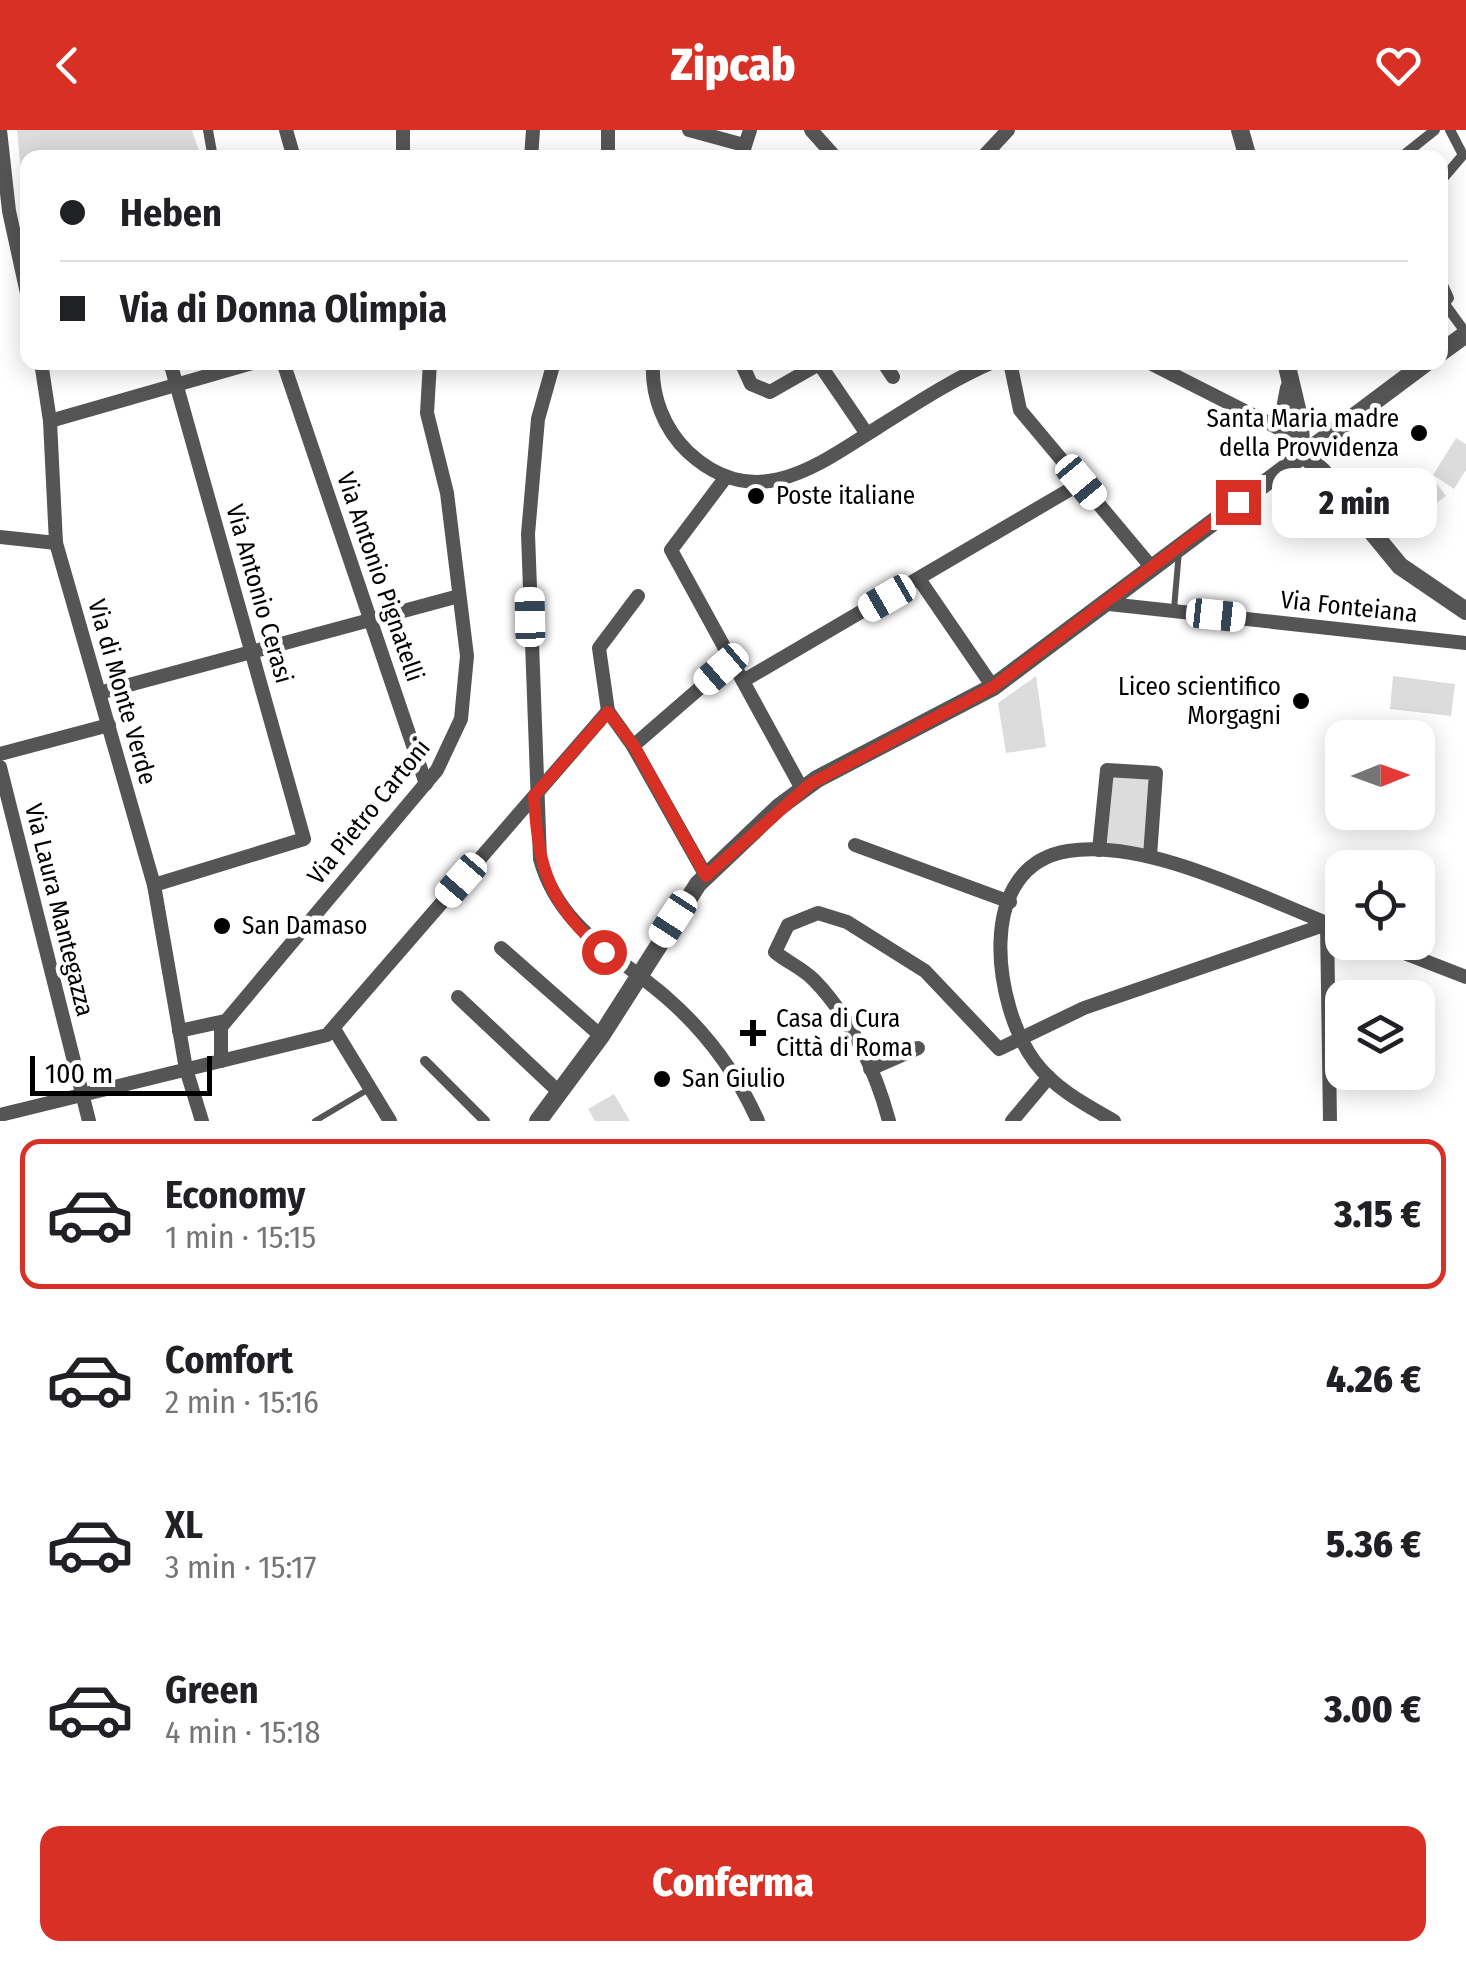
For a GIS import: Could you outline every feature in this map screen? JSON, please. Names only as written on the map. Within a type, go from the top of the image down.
[{"type":"street","points":[[0,130],[20,234]]},
{"type":"street","points":[[689,130],[745,144]]},
{"type":"street","points":[[811,130],[829,150]]},
{"type":"street","points":[[989,150],[1008,130]]},
{"type":"street","points":[[1410,150],[1435,130]]},
{"type":"street","points":[[1448,173],[1464,155],[1450,130]]},
{"type":"street","points":[[1448,314],[1466,334]]},
{"type":"street","name":"Via di Monte Verde","points":[[42,370],[50,422],[56,543],[154,885],[186,1068]]},
{"type":"street","name":"Via Antonio Cerasi","points":[[154,885],[304,839],[172,370]]},
{"type":"street","points":[[50,422],[228,370]]},
{"type":"street","name":"Via Antonio Pignatelli","points":[[286,370],[426,784]]},
{"type":"street","name":"Via Pietro Cartoni","points":[[226,1021],[426,784],[448,752],[464,706],[467,656],[447,493],[426,400],[429,370]]},
{"type":"street","points":[[552,370],[538,419],[529,502],[534,796],[540,859],[556,900],[596,946],[676,1006],[717,1050],[758,1121]]},
{"type":"street","points":[[653,370],[655,395],[671,430],[693,456],[726,476],[768,482],[790,478],[825,462],[979,370]]},
{"type":"street","points":[[744,370],[750,384],[770,392],[806,370]]},
{"type":"street","points":[[823,370],[867,434]]},
{"type":"street","points":[[888,370],[893,378]]},
{"type":"street","points":[[1012,370],[1020,410],[1153,569]]},
{"type":"street","points":[[1164,370],[1284,431]]},
{"type":"street","points":[[1287,370],[1284,431],[1288,441],[1302,452],[1400,566],[1466,611]]},
{"type":"street","points":[[538,1121],[602,1036],[706,876],[802,789],[993,687],[1416,370]]},
{"type":"street","points":[[1289,388],[1298,409],[1302,452]]},
{"type":"street","points":[[726,476],[671,550],[802,789]]},
{"type":"street","points":[[743,681],[1081,482]]},
{"type":"street","points":[[0,537],[56,543]]},
{"type":"street","points":[[919,579],[993,687]]},
{"type":"street","points":[[99,693],[459,596]]},
{"type":"street","points":[[638,596],[599,648],[608,712],[634,746],[706,876]]},
{"type":"street","name":"Via Fonteiana","points":[[1108,604],[1466,643]]},
{"type":"street","points":[[634,746],[731,661]]},
{"type":"street","points":[[0,1115],[320,1038],[334,1029],[608,712]]},
{"type":"street","points":[[0,754],[109,725]]},
{"type":"street","name":"Via Laura Mantegazza","points":[[0,767],[89,1121]]},
{"type":"street","points":[[1100,850],[1107,770],[1156,773],[1150,856]]},
{"type":"street","points":[[855,845],[1010,902]]},
{"type":"street","points":[[1114,1121],[1049,1077],[1008,1013],[1000,974],[1002,933],[1020,880],[1036,864],[1060,853],[1100,850],[1150,856],[1325,923]]},
{"type":"street","points":[[889,1121],[870,1069],[844,1021],[818,984],[776,954],[775,943],[785,926],[818,913],[840,918],[925,971],[993,1046],[1002,1048],[1091,1005],[1325,925]]},
{"type":"street","points":[[501,948],[602,1036]]},
{"type":"street","points":[[1328,960],[1330,1121]]},
{"type":"street","points":[[1422,960],[1466,977]]},
{"type":"street","points":[[458,997],[560,1094]]},
{"type":"street","points":[[179,1031],[226,1021]]},
{"type":"street","points":[[220,1061],[218,1037],[226,1021]]},
{"type":"street","points":[[334,1029],[390,1121]]},
{"type":"street","points":[[870,1069],[918,1048]]},
{"type":"street","points":[[425,1061],[485,1121]]},
{"type":"street","points":[[186,1068],[202,1121]]},
{"type":"street","points":[[1012,1121],[1049,1077]]},
{"type":"lane","points":[[1174,610],[1179,548]]},
{"type":"lane","points":[[315,1121],[370,1088]]},
{"type":"shaded area","points":[[17,130],[192,130],[199,150],[20,150],[20,162]]},
{"type":"shaded area","points":[[1456,438],[1466,444],[1466,470],[1454,489],[1433,475]]},
{"type":"shaded area","points":[[1432,477],[1446,496],[1395,533],[1381,514]]},
{"type":"shaded area","points":[[1036,676],[1046,747],[1006,753],[998,703]]},
{"type":"shaded area","points":[[1393,676],[1455,684],[1451,716],[1390,709]]},
{"type":"shaded area","points":[[1107,770],[1156,773],[1150,856],[1099,850]]},
{"type":"shaded area","points":[[614,1094],[630,1121],[595,1121],[588,1109]]},
{"type":"place","name":"Santa Maria madre della Provvidenza","points":[[1419,433]]},
{"type":"place","name":"Poste italiane","points":[[756,496]]},
{"type":"place","name":"Liceo scientifico Morgagni","points":[[1301,701]]},
{"type":"place","name":"San Damaso","points":[[222,926]]},
{"type":"place","name":"Casa di Cura Città di Roma","points":[[753,1033]]},
{"type":"place","name":"San Giulio","points":[[662,1079]]},
{"type":"route","points":[[604,952],[566,913],[546,880],[536,836],[534,796],[608,712],[634,746],[706,876],[754,829],[810,784],[993,687],[1108,604],[1238,502]]}]
